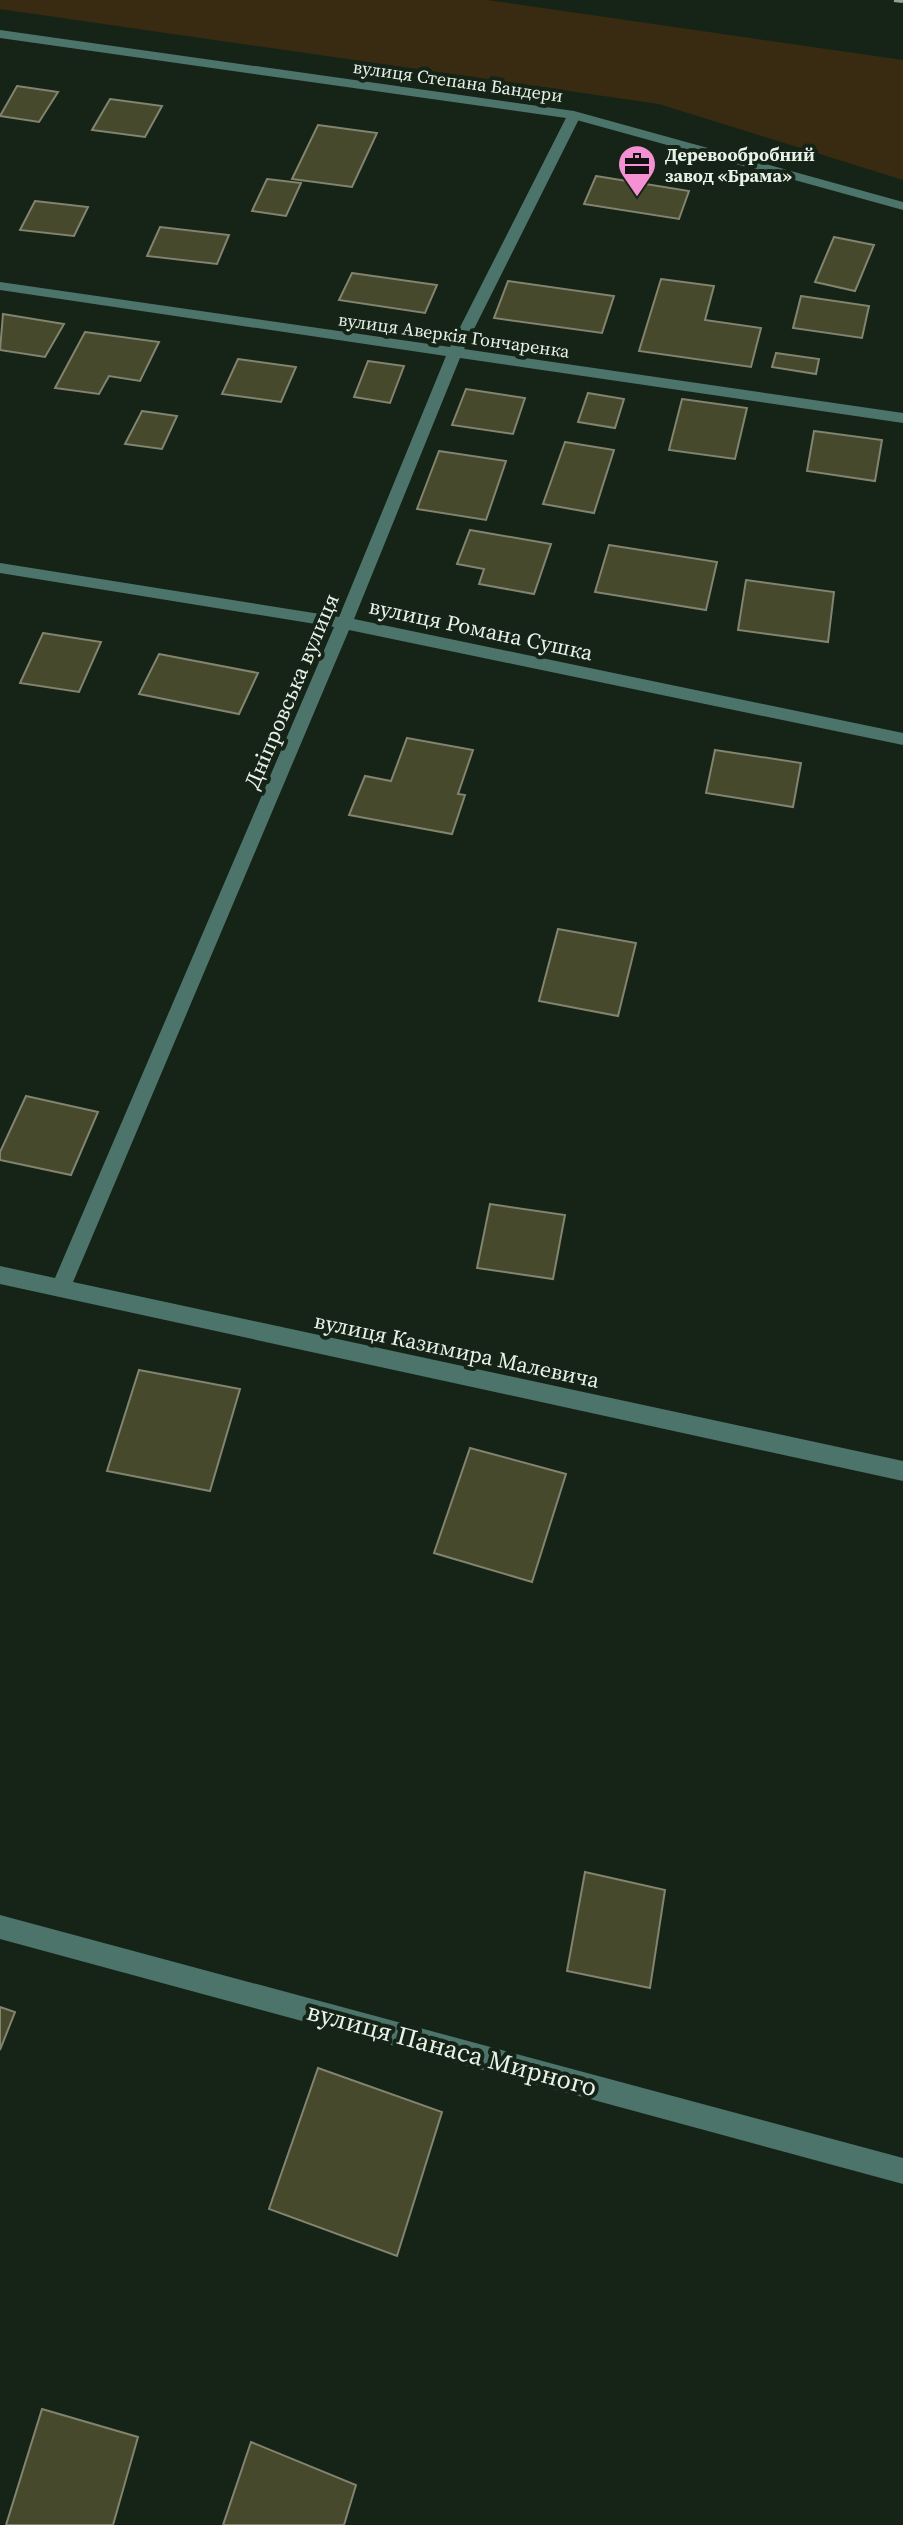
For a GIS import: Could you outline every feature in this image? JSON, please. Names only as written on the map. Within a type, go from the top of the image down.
[{"type":"street","name":"вулиця Степана Бандери","points":[[0,34],[574,115],[903,206]]},
{"type":"street","name":"Дніпровська вулиця","points":[[61,1288],[344,623],[454,354],[574,115]]},
{"type":"street","name":"вулиця Аверкія Гончаренка","points":[[0,286],[903,418]]},
{"type":"street","name":"вулиця Романа Сушка","points":[[0,568],[344,623],[903,739]]},
{"type":"street","name":"вулиця Казимира Малевича","points":[[0,1275],[903,1471]]},
{"type":"street","name":"вулиця Панаса Мирного","points":[[0,1927],[903,2171]]},
{"type":"shaded area","points":[[0,0],[487,0],[903,60],[903,180],[659,104],[0,9]]},
{"type":"building","points":[[17,86],[58,92],[39,122],[0,116]]},
{"type":"building","points":[[110,99],[162,106],[145,137],[92,130]]},
{"type":"building","points":[[318,125],[377,133],[352,187],[292,179]]},
{"type":"building","name":"Деревообробний завод «Брама»","points":[[596,176],[689,191],[679,219],[584,204]]},
{"type":"building","points":[[267,179],[301,183],[286,216],[252,211]]},
{"type":"building","points":[[35,201],[88,207],[74,236],[20,230]]},
{"type":"building","points":[[160,227],[229,235],[217,264],[147,256]]},
{"type":"building","points":[[834,237],[874,245],[855,291],[815,282]]},
{"type":"building","points":[[352,273],[437,285],[425,313],[339,300]]},
{"type":"building","points":[[661,279],[714,286],[705,320],[761,328],[751,367],[639,351]]},
{"type":"building","points":[[508,281],[614,296],[602,333],[494,318]]},
{"type":"building","points":[[801,296],[869,306],[862,338],[793,328]]},
{"type":"building","points":[[3,314],[64,324],[45,357],[0,350]]},
{"type":"building","points":[[85,332],[159,342],[140,381],[109,376],[99,394],[55,388]]},
{"type":"building","points":[[776,353],[819,359],[816,374],[772,367]]},
{"type":"building","points":[[238,359],[296,367],[281,402],[222,394]]},
{"type":"building","points":[[368,361],[404,366],[390,403],[354,397]]},
{"type":"building","points":[[466,389],[525,398],[513,434],[452,425]]},
{"type":"building","points":[[588,393],[624,399],[615,428],[578,422]]},
{"type":"building","points":[[682,399],[747,408],[735,459],[669,450]]},
{"type":"building","points":[[142,411],[177,416],[162,449],[125,444]]},
{"type":"building","points":[[814,431],[882,440],[875,481],[807,471]]},
{"type":"building","points":[[565,442],[614,450],[594,513],[543,504]]},
{"type":"building","points":[[439,451],[506,461],[486,520],[417,509]]},
{"type":"building","points":[[470,530],[551,544],[534,594],[479,584],[484,569],[457,564]]},
{"type":"building","points":[[609,545],[717,562],[706,610],[595,592]]},
{"type":"building","points":[[746,580],[834,592],[828,642],[738,630]]},
{"type":"building","points":[[43,633],[101,642],[79,692],[20,683]]},
{"type":"building","points":[[159,654],[258,673],[239,714],[139,694]]},
{"type":"building","points":[[407,738],[473,750],[458,794],[465,795],[452,834],[349,815],[365,776],[391,781]]},
{"type":"building","points":[[715,750],[801,763],[793,807],[706,793]]},
{"type":"building","points":[[558,929],[636,943],[618,1016],[539,1001]]},
{"type":"building","points":[[26,1096],[98,1112],[71,1175],[0,1160],[0,1152]]},
{"type":"building","points":[[490,1204],[565,1215],[553,1279],[477,1268]]},
{"type":"building","points":[[139,1370],[240,1389],[210,1491],[107,1471]]},
{"type":"building","points":[[470,1448],[566,1474],[532,1582],[434,1553]]},
{"type":"building","points":[[585,1872],[665,1890],[650,1988],[567,1971]]},
{"type":"building","points":[[0,2007],[15,2012],[0,2050]]},
{"type":"building","points":[[318,2068],[442,2112],[397,2256],[269,2209]]},
{"type":"building","points":[[42,2409],[138,2437],[113,2525],[6,2525]]},
{"type":"building","points":[[251,2442],[356,2485],[344,2525],[223,2525]]},
{"type":"railway","points":[[894,0],[903,1]]},
{"type":"place","name":"Деревообробний завод «Брама»","points":[[637,198]]}]
